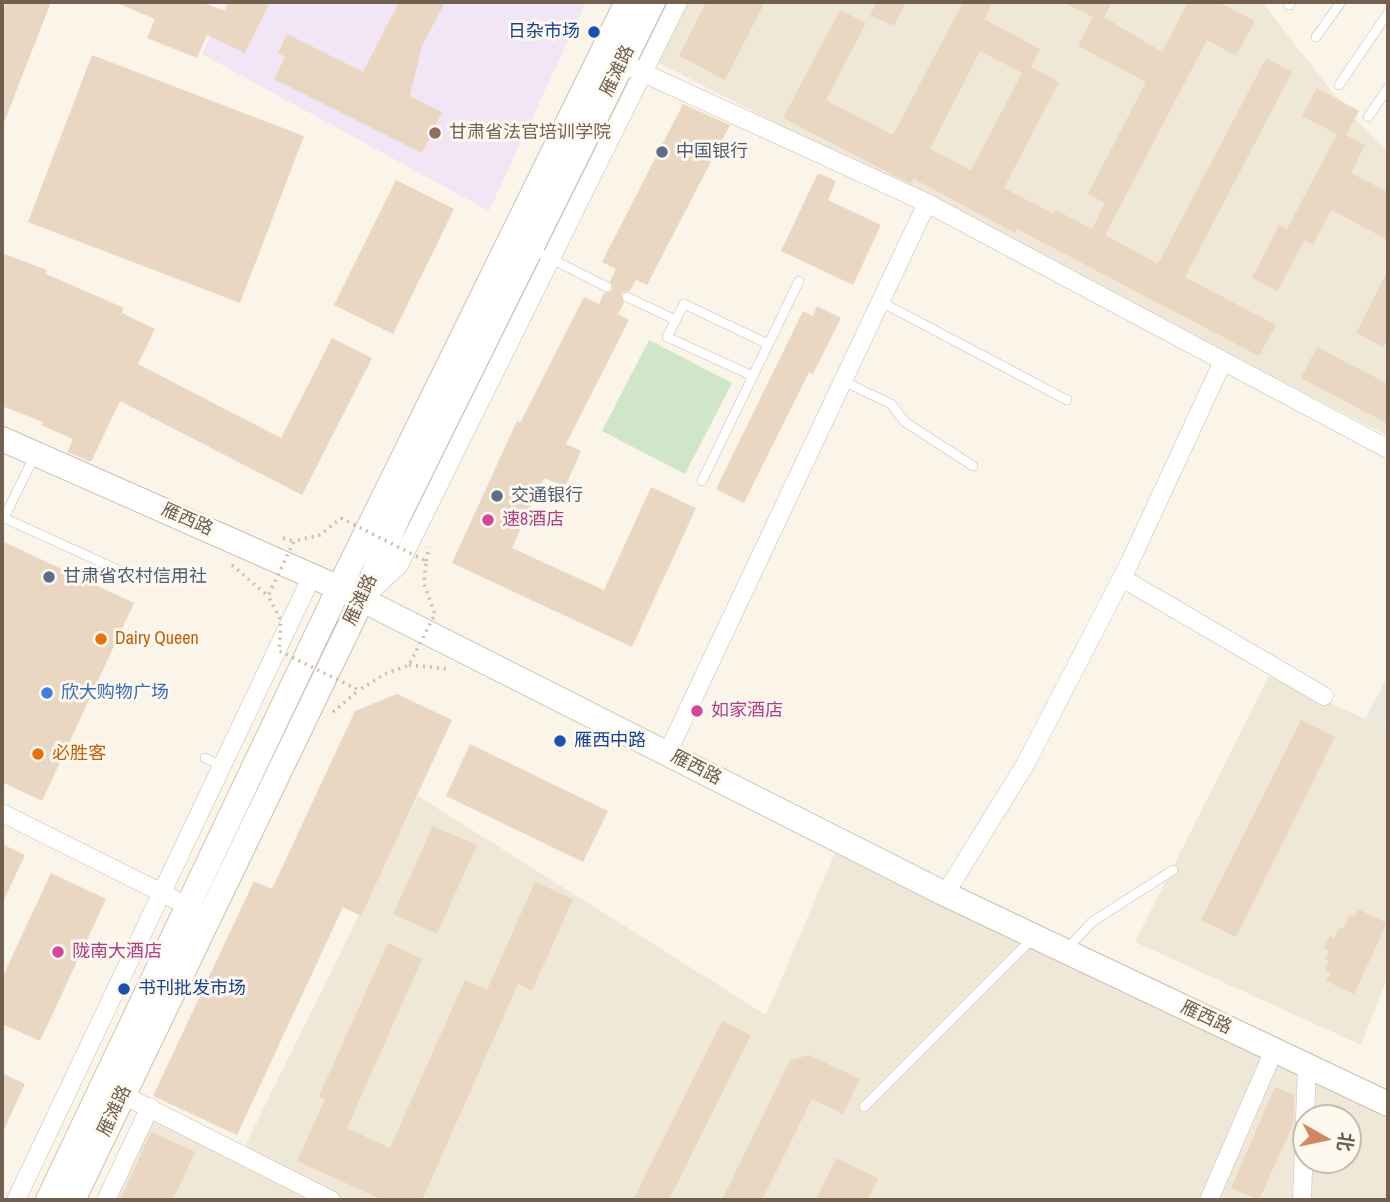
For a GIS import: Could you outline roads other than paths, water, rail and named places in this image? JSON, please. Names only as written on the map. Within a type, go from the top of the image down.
[{"type":"main road","name":"雁滩路","points":[[621,63],[627,2]]},
{"type":"main road","name":"雁滩路","points":[[48,1200],[113,1090],[362,600],[399,515],[653,2]]},
{"type":"main road","name":"雁滩路","points":[[73,1200],[113,1090],[187,906],[339,588],[532,248]]},
{"type":"main road","name":"雁西路","points":[[2,439],[339,588],[945,894],[1388,1104]]},
{"type":"street","points":[[532,248],[621,63],[678,2]]},
{"type":"street","points":[[621,63],[927,203],[1388,449]]},
{"type":"street","points":[[667,754],[927,203]]},
{"type":"street","points":[[945,894],[1025,765],[1122,578],[1223,361]]},
{"type":"street","points":[[16,1200],[164,894],[312,576]]},
{"type":"street","points":[[1122,578],[1324,696]]},
{"type":"street","points":[[2,813],[187,906]]},
{"type":"street","points":[[1209,1200],[1274,1050]]},
{"type":"street","points":[[1302,1200],[1307,1065]]},
{"type":"street","points":[[113,1090],[331,1200]]},
{"type":"street","name":"雁滩路","points":[[106,1200],[149,1107]]},
{"type":"lane","points":[[1316,37],[1341,2]]},
{"type":"lane","points":[[1339,85],[1388,13]]},
{"type":"lane","points":[[1368,117],[1388,88]]},
{"type":"lane","points":[[532,248],[607,287]]},
{"type":"lane","points":[[702,481],[799,281]]},
{"type":"lane","points":[[627,297],[676,320]]},
{"type":"lane","points":[[881,302],[1067,400]]},
{"type":"lane","points":[[753,376],[667,337],[684,304],[768,344]]},
{"type":"lane","points":[[843,381],[891,404],[905,422],[973,466]]},
{"type":"lane","points":[[36,453],[3,518],[125,573]]},
{"type":"lane","points":[[205,758],[223,766]]},
{"type":"lane","points":[[1065,951],[1092,922],[1173,870]]},
{"type":"lane","points":[[864,1107],[1034,936]]},
{"type":"place","name":"日杂市场","points":[[594,32]]},
{"type":"place","name":"甘肃省法官培训学院","points":[[435,133]]},
{"type":"place","name":"中国银行","points":[[662,152]]},
{"type":"place","name":"交通银行","points":[[497,496]]},
{"type":"place","name":"速8酒店","points":[[488,520]]},
{"type":"place","name":"甘肃省农村信用社","points":[[49,577]]},
{"type":"place","name":"Dairy Queen","points":[[101,639]]},
{"type":"place","name":"欣大购物广场","points":[[47,693]]},
{"type":"place","name":"如家酒店","points":[[697,711]]},
{"type":"place","name":"雁西中路","points":[[560,741]]},
{"type":"place","name":"必胜客","points":[[38,754]]},
{"type":"place","name":"陇南大酒店","points":[[58,952]]},
{"type":"place","name":"书刊批发市场","points":[[124,989]]}]
